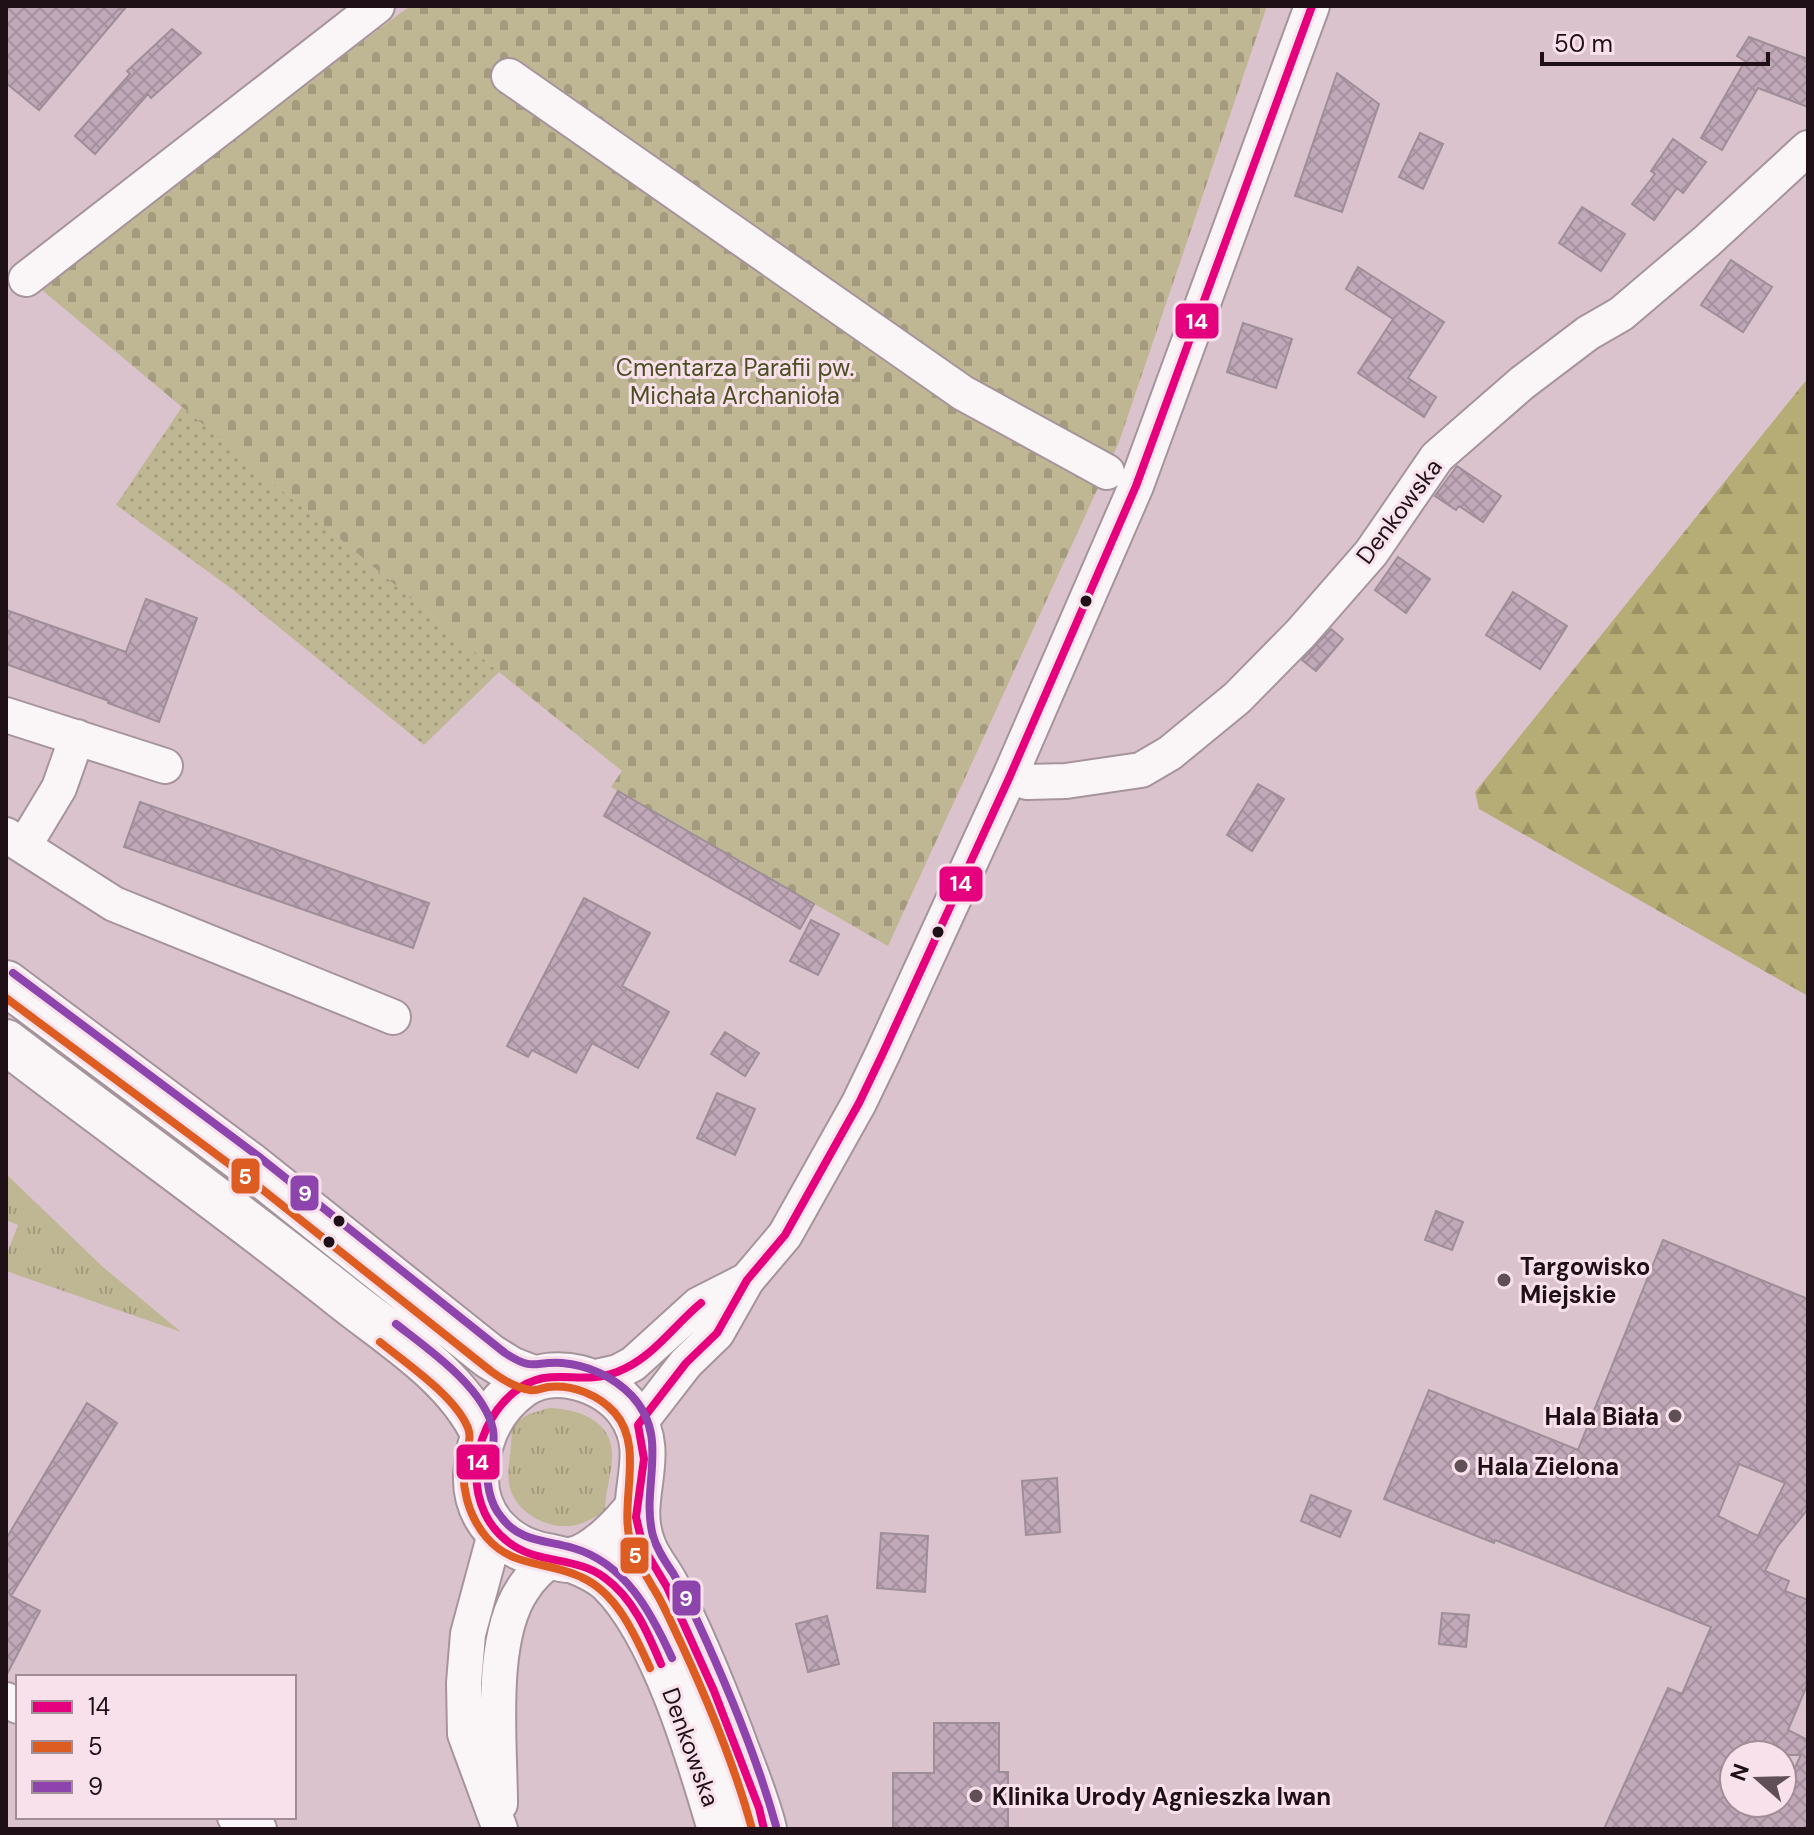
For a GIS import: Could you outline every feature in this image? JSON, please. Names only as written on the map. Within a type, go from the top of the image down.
[{"type":"main road","points":[[6,983],[251,1166],[489,1356],[533,1378]]},
{"type":"main road","points":[[6,1042],[302,1265],[436,1371],[472,1412],[483,1433]]},
{"type":"main road","points":[[549,1375],[587,1379],[610,1392],[626,1407],[638,1425],[644,1459],[637,1508],[597,1548],[563,1559],[527,1553],[506,1541],[485,1517],[475,1488],[483,1433],[506,1398],[533,1378],[549,1375]]},
{"type":"main road","name":"Denkowska","points":[[637,1508],[637,1526],[643,1547],[667,1587],[714,1691],[759,1808],[764,1829]]},
{"type":"main road","name":"Denkowska","points":[[563,1559],[591,1568],[609,1580],[642,1623],[695,1744],[720,1829]]},
{"type":"street","points":[[26,279],[377,6]]},
{"type":"street","points":[[638,1425],[686,1363],[717,1333],[747,1280],[785,1235],[859,1103],[1010,776],[1136,486],[1312,6]]},
{"type":"street","points":[[509,76],[963,393],[1107,472]]},
{"type":"street","name":"Denkowska","points":[[1010,776],[1027,782],[1066,781],[1141,770],[1170,753],[1237,698],[1301,633],[1371,553],[1437,457],[1522,383],[1588,333],[1621,314],[1707,241],[1808,148]]},
{"type":"street","points":[[6,715],[165,766]]},
{"type":"street","points":[[77,737],[59,788],[15,840],[114,904],[393,1017]]},
{"type":"street","points":[[587,1379],[618,1372],[633,1364],[698,1305],[747,1280]]},
{"type":"street","points":[[496,1530],[468,1634],[464,1683],[465,1734],[500,1829]]},
{"type":"street","points":[[500,1829],[498,1677],[509,1618],[521,1591],[534,1574],[563,1559]]},
{"type":"street","points":[[239,1819],[259,1829]]},
{"type":"green space","name":"Cmentarza Parafii pw. Michała Archanioła","points":[[410,6],[1267,6],[1119,442],[888,946],[611,787],[622,771],[36,285]]},
{"type":"green space","points":[[1808,378],[1808,996],[1479,809],[1475,792]]},
{"type":"green space","points":[[182,407],[499,672],[424,745],[232,589],[116,505]]},
{"type":"green space","points":[[6,1174],[103,1267],[181,1332],[6,1271],[6,1256],[18,1225],[6,1220]]},
{"type":"green space","points":[[549,1408],[571,1411],[591,1419],[600,1425],[610,1443],[612,1462],[605,1512],[576,1525],[546,1523],[527,1513],[510,1488],[511,1425],[529,1414]]},
{"type":"building","points":[[6,6],[127,6],[39,110],[6,83]]},
{"type":"building","points":[[172,29],[201,53],[151,98],[148,94],[95,154],[75,136],[130,74],[127,71]]},
{"type":"building","points":[[1749,37],[1808,59],[1808,107],[1758,88],[1722,150],[1701,138],[1745,61],[1737,56]]},
{"type":"building","points":[[1337,73],[1379,104],[1342,212],[1295,196]]},
{"type":"building","points":[[1420,133],[1443,144],[1423,189],[1399,177]]},
{"type":"building","points":[[1673,139],[1706,162],[1683,193],[1677,188],[1654,220],[1632,204],[1655,174],[1651,171]]},
{"type":"building","points":[[1582,207],[1625,234],[1601,271],[1559,243]]},
{"type":"building","points":[[1731,260],[1772,287],[1743,332],[1701,305]]},
{"type":"building","points":[[1358,267],[1444,322],[1408,378],[1436,397],[1424,417],[1358,373],[1393,319],[1346,289]]},
{"type":"building","points":[[1243,323],[1292,339],[1276,388],[1227,372]]},
{"type":"building","points":[[1457,466],[1501,496],[1483,522],[1459,506],[1456,510],[1435,496]]},
{"type":"building","points":[[1398,557],[1430,579],[1406,613],[1375,590]]},
{"type":"building","points":[[1513,592],[1567,626],[1540,669],[1486,635]]},
{"type":"building","points":[[146,599],[197,618],[159,722],[6,664],[6,610],[126,652]]},
{"type":"building","points":[[1331,629],[1343,639],[1316,671],[1302,660]]},
{"type":"building","points":[[1258,784],[1284,799],[1252,851],[1227,835]]},
{"type":"building","points":[[618,791],[814,904],[800,929],[604,816]]},
{"type":"building","points":[[140,802],[429,903],[413,948],[124,847]]},
{"type":"building","points":[[584,898],[650,933],[622,986],[669,1012],[638,1068],[592,1043],[576,1073],[532,1050],[528,1057],[507,1046]]},
{"type":"building","points":[[811,920],[839,934],[818,975],[790,961]]},
{"type":"building","points":[[725,1032],[759,1053],[745,1076],[711,1054]]},
{"type":"building","points":[[717,1093],[755,1109],[735,1155],[697,1138]]},
{"type":"building","points":[[1436,1211],[1463,1222],[1452,1250],[1425,1240]]},
{"type":"building","points":[[1663,1240],[1808,1299],[1808,1509],[1777,1547],[1765,1571],[1789,1581],[1785,1591],[1808,1600],[1808,1683],[1788,1730],[1808,1740],[1808,1829],[1604,1829],[1668,1688],[1682,1694],[1711,1627],[1384,1499],[1429,1390],[1578,1450]],"holes":[[[1739,1464],[1785,1483],[1758,1536],[1718,1516]]]},
{"type":"building","points":[[87,1403],[117,1423],[11,1596],[40,1611],[6,1676],[6,1539]]},
{"type":"building","points":[[1057,1478],[1060,1532],[1026,1535],[1022,1481]]},
{"type":"building","points":[[1311,1495],[1351,1511],[1340,1537],[1301,1521]]},
{"type":"building","points":[[881,1533],[928,1536],[925,1592],[877,1588]]},
{"type":"building","points":[[1442,1613],[1469,1615],[1466,1647],[1439,1644]]},
{"type":"building","points":[[827,1616],[839,1664],[808,1672],[796,1624]]},
{"type":"building","points":[[934,1723],[999,1723],[999,1772],[1008,1772],[1008,1829],[893,1829],[893,1773],[934,1773]]},
{"type":"transit line","name":"14","points":[[764,1829],[759,1808],[714,1691],[667,1587],[643,1547],[636,1517],[644,1459],[638,1425],[686,1363],[717,1333],[747,1280],[785,1235],[859,1103],[883,1053],[1010,776],[1136,486],[1312,6]]},
{"type":"transit line","name":"9","points":[[13,973],[258,1156],[505,1353],[528,1364],[562,1363],[591,1369],[617,1383],[632,1396],[644,1412],[650,1429],[650,1518],[653,1536],[695,1616],[729,1693],[776,1826]]},
{"type":"transit line","name":"5","points":[[6,998],[244,1175],[496,1375],[530,1390],[548,1387],[576,1389],[601,1401],[615,1413],[629,1443],[627,1513],[632,1548],[665,1609],[706,1699],[727,1751],[752,1829]]},
{"type":"transit line","name":"14","points":[[661,1664],[645,1628],[615,1586],[594,1571],[525,1552],[497,1531],[485,1513],[478,1493],[476,1471],[479,1449],[487,1428],[498,1409],[513,1393],[539,1379],[603,1376],[630,1366],[652,1351],[701,1303]]},
{"type":"transit line","name":"9","points":[[396,1324],[454,1371],[488,1414],[494,1438],[488,1483],[491,1498],[502,1518],[525,1536],[591,1555],[622,1577],[645,1607],[672,1658]]},
{"type":"transit line","name":"5","points":[[380,1342],[429,1381],[462,1416],[470,1436],[465,1457],[465,1489],[470,1510],[487,1538],[497,1548],[519,1559],[569,1572],[594,1584],[615,1604],[650,1668]]},
{"type":"place","name":"Targowisko Miejskie","points":[[1504,1280]]},
{"type":"place","name":"Hala Biała","points":[[1675,1416]]},
{"type":"place","name":"Hala Zielona","points":[[1461,1466]]},
{"type":"place","name":"Klinika Urody Agnieszka Iwan","points":[[976,1796]]}]
